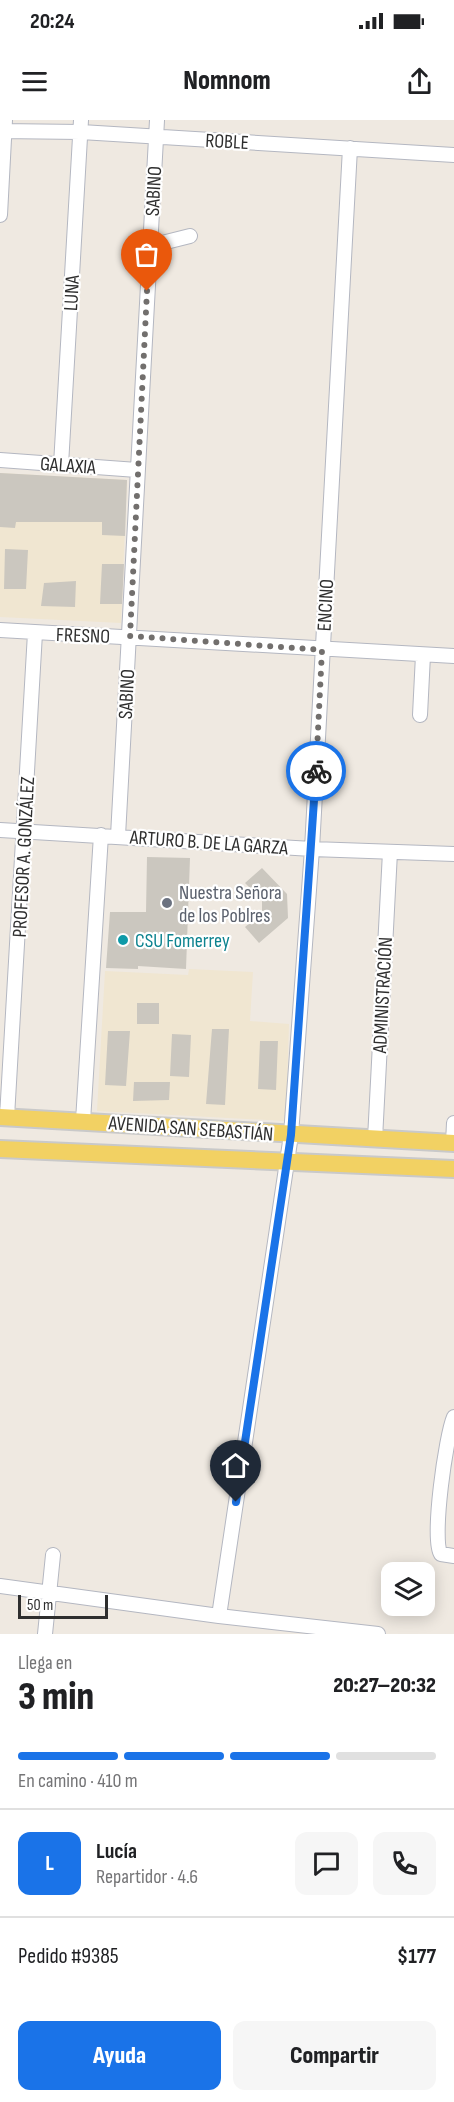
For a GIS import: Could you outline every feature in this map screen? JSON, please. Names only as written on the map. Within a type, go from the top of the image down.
[{"type":"main road","name":"AVENIDA SAN SEBASTIÁN","points":[[3,1117],[454,1143]]},
{"type":"main road","name":"AVENIDA SAN SEBASTIÁN","points":[[0,1149],[50,1149],[454,1170]]},
{"type":"street","name":"SABINO","points":[[118,836],[157,120]]},
{"type":"street","name":"ROBLE","points":[[3,127],[81,126],[156,136],[454,155]]},
{"type":"street","name":"LUNA","points":[[61,465],[81,126]]},
{"type":"street","points":[[0,215],[3,127]]},
{"type":"street","name":"ENCINO","points":[[219,1616],[291,1135],[312,849],[350,148]]},
{"type":"street","points":[[150,246],[190,236]]},
{"type":"street","name":"GALAXIA","points":[[0,460],[137,470]]},
{"type":"street","name":"FRESNO","points":[[0,630],[454,656]]},
{"type":"street","name":"PROFESOR A. GONZÁLEZ","points":[[3,1117],[25,832],[35,633]]},
{"type":"street","points":[[420,715],[423,655]]},
{"type":"street","name":"ARTURO B. DE LA GARZA","points":[[0,830],[312,849],[454,854]]},
{"type":"street","points":[[83,1121],[101,835]]},
{"type":"street","name":"ADMINISTRACIÓN","points":[[375,1139],[390,852]]},
{"type":"street","points":[[454,1123],[454,1143]]},
{"type":"street","points":[[447,1555],[436,1545],[448,1435],[454,1417]]},
{"type":"street","points":[[45,1634],[53,1555]]},
{"type":"street","points":[[0,1586],[219,1616],[378,1634]]},
{"type":"shaded area","points":[[0,473],[127,480],[121,623],[0,617]]},
{"type":"shaded area","points":[[189,969],[253,972],[250,1021],[289,1024],[286,1121],[97,1111],[105,971],[188,975]]},
{"type":"building","points":[[0,473],[127,480],[125,536],[102,535],[102,522],[16,522],[15,528],[0,527]]},
{"type":"building","points":[[5,549],[28,550],[26,589],[4,589]]},
{"type":"building","points":[[102,564],[124,564],[122,604],[100,604]]},
{"type":"building","points":[[76,581],[75,607],[41,606],[44,583]]},
{"type":"building","name":"Nuestra Señora de los Poblres","points":[[147,857],[190,858],[186,969],[138,966],[138,969],[106,968],[110,912],[146,912]]},
{"type":"building","points":[[262,868],[287,894],[288,918],[259,943],[245,927],[262,912],[262,900],[245,883]]},
{"type":"building","points":[[137,1003],[159,1003],[159,1024],[137,1024]]},
{"type":"building","points":[[212,1029],[229,1029],[225,1105],[206,1104]]},
{"type":"building","points":[[108,1031],[130,1031],[126,1086],[105,1085]]},
{"type":"building","points":[[172,1034],[191,1035],[189,1077],[170,1076]]},
{"type":"building","points":[[260,1041],[278,1041],[276,1090],[258,1089]]},
{"type":"building","points":[[134,1082],[170,1082],[169,1100],[133,1101]]},
{"type":"way so far","points":[[147,291],[130,636],[322,650],[316,771]]},
{"type":"place","name":"Nuestra Señora de los Poblres","points":[[167,903]]},
{"type":"place","name":"CSU Fomerrey","points":[[123,940]]},
{"type":"route","points":[[236,1502],[291,1135],[316,771]]}]
